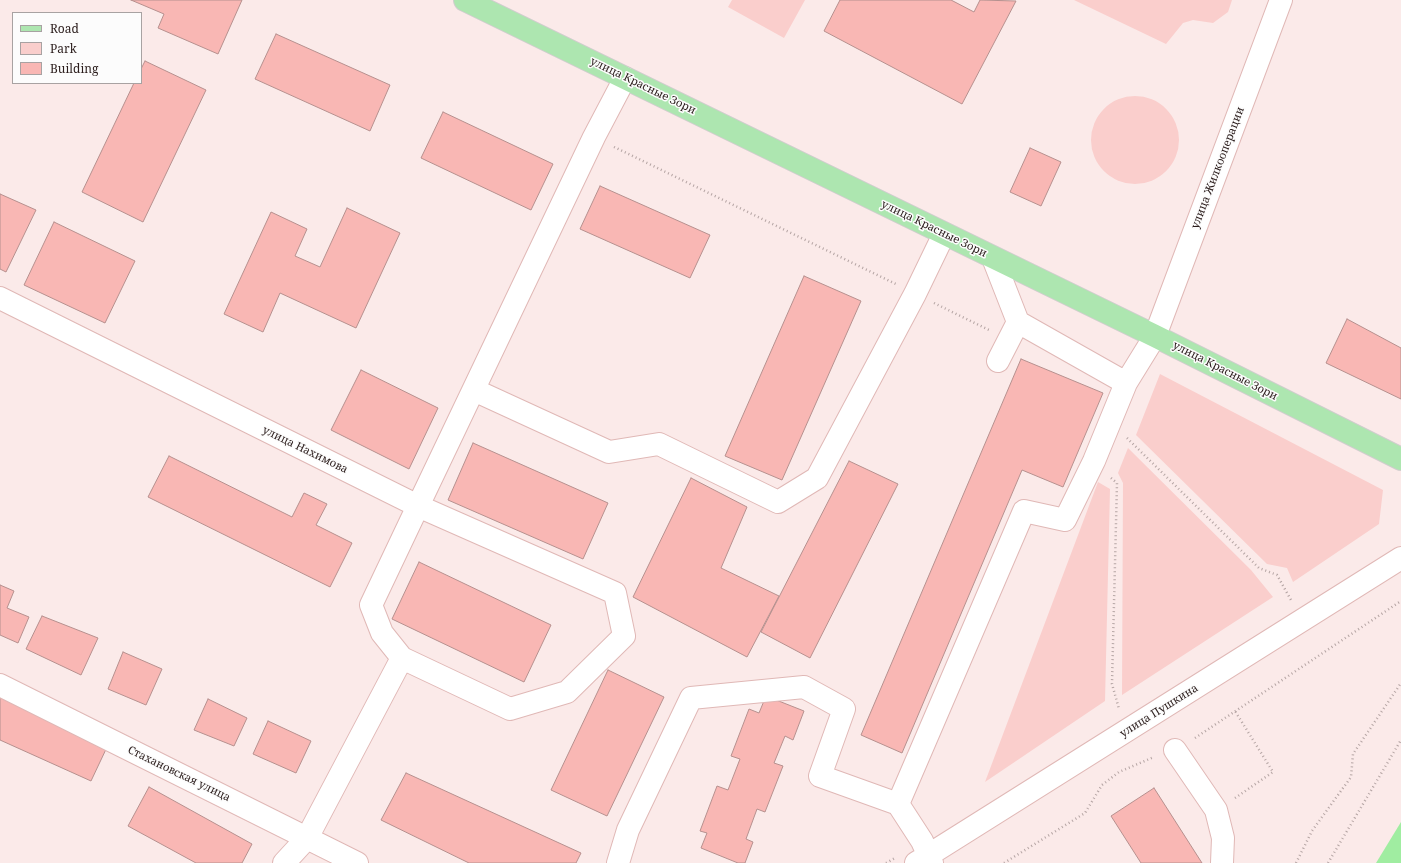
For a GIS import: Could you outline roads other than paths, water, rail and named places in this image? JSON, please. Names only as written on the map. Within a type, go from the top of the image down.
[{"type":"main road","name":"улица Красные Зори","points":[[465,0],[1155,336],[1401,459]]},
{"type":"street","name":"улица Жилкооперации","points":[[898,804],[1024,511],[1065,520],[1094,461],[1126,383],[1155,336],[1280,0]]},
{"type":"street","points":[[284,863],[307,838],[402,658],[382,633],[371,605],[594,137],[625,78]]},
{"type":"street","points":[[474,390],[609,452],[659,444],[778,502],[817,478],[916,294],[944,234]]},
{"type":"street","points":[[993,258],[1014,331],[998,361]]},
{"type":"street","name":"улица Нахимова","points":[[0,298],[418,506],[614,593],[624,636],[567,692],[510,709],[402,658]]},
{"type":"street","points":[[1014,331],[1126,383]]},
{"type":"street","name":"улица Пушкина","points":[[925,860],[1401,558]]},
{"type":"street","name":"Стахановская улица","points":[[0,685],[357,863]]},
{"type":"street","points":[[618,863],[628,830],[691,698],[804,687],[844,709],[820,776],[898,804],[922,841],[925,860]]},
{"type":"street","points":[[1175,750],[1216,810],[1223,838],[1222,863]]}]
